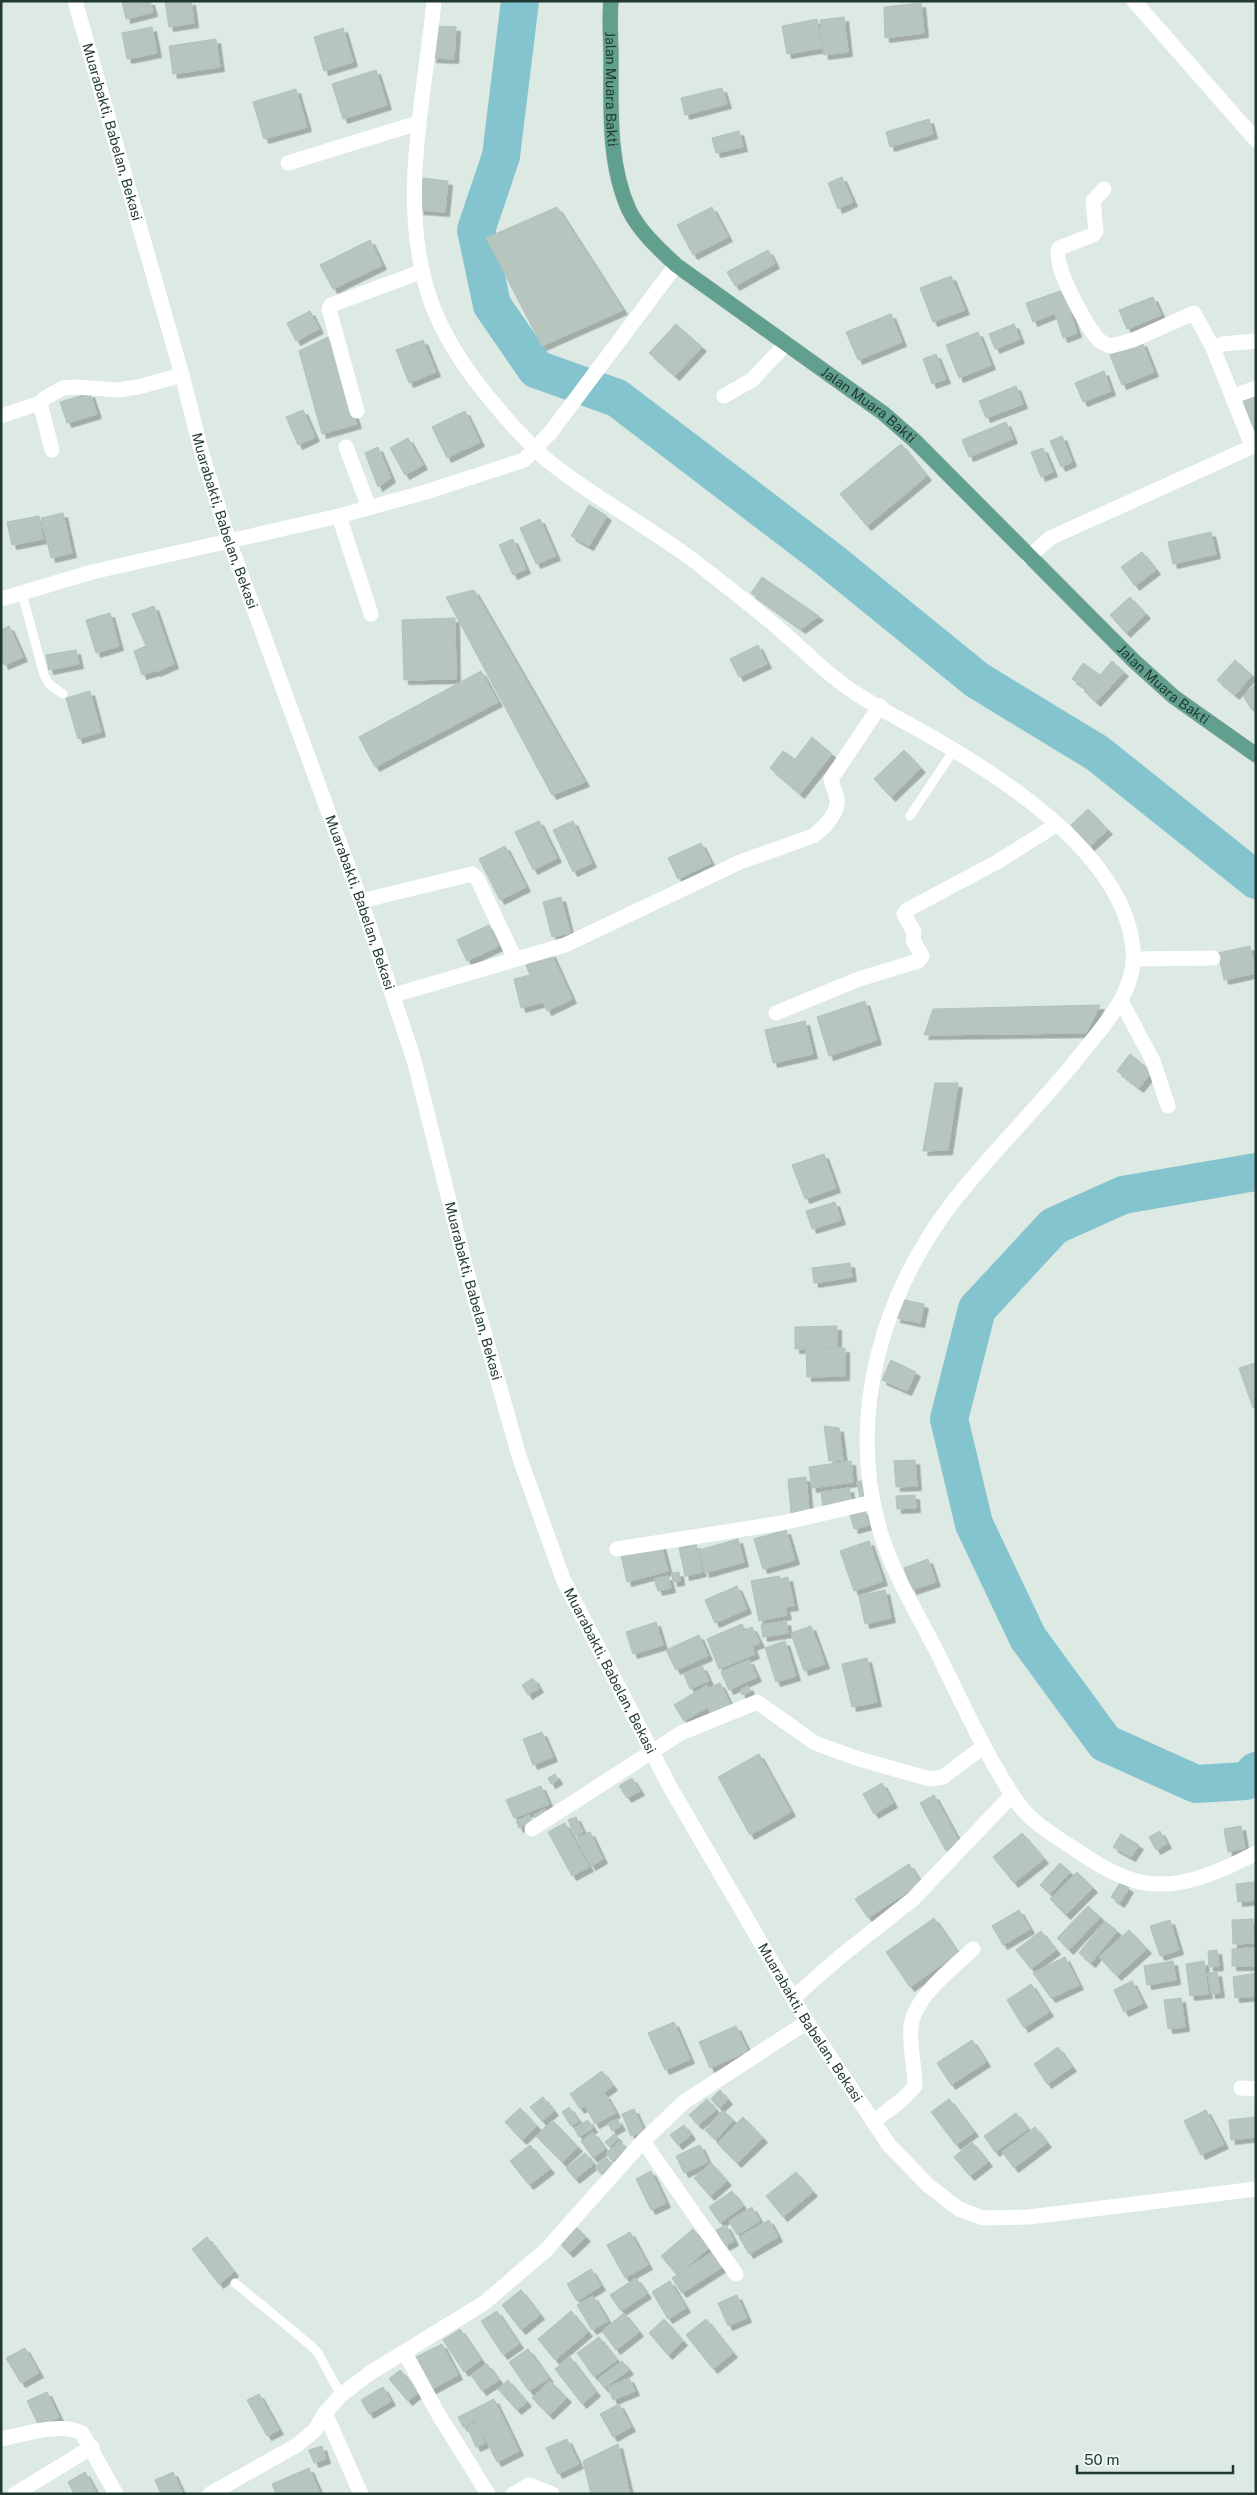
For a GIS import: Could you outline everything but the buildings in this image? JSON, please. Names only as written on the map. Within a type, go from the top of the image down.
[{"type":"main road","name":"Jalan Muara Bakti","points":[[611,1],[612,126],[620,182],[629,210],[648,238],[676,265],[883,413],[914,440],[1029,557],[1174,697],[1256,755]]},
{"type":"street","name":"Muarabakti, Babelan, Bekasi","points":[[75,1],[182,375],[202,454],[229,541],[394,995],[416,1069],[466,1268],[500,1390],[549,1543],[582,1618],[670,1787],[807,2022],[873,2122],[889,2145],[944,2199],[959,2209],[984,2218],[1029,2217],[1086,2212],[1256,2189]]},
{"type":"street","points":[[434,1],[418,123],[415,215],[423,271],[434,308],[466,367],[487,397],[535,451],[630,519],[686,554],[784,632],[818,664],[854,692],[954,750],[999,779],[1056,824],[1092,859],[1117,898],[1133,943],[1134,960],[1121,1001],[1064,1076],[950,1205],[914,1263],[896,1299],[882,1334],[873,1372],[868,1411],[867,1448],[873,1502],[879,1530],[907,1596],[984,1746],[1024,1812],[1052,1834],[1110,1871],[1141,1883],[1178,1883],[1224,1870],[1256,1853]]},
{"type":"street","points":[[1134,1],[1256,140]]},
{"type":"street","points":[[288,163],[418,123]]},
{"type":"street","points":[[1029,557],[1050,538],[1254,445],[1213,348],[1200,320],[1194,313],[1126,342],[1111,346],[1098,339],[1062,275],[1057,252],[1058,248],[1093,235],[1096,231],[1093,201],[1104,189]]},
{"type":"street","points":[[1,599],[92,572],[339,516],[426,492],[524,460],[535,451],[550,433],[676,265]]},
{"type":"street","points":[[357,411],[329,309],[330,305],[423,271]]},
{"type":"street","points":[[1213,348],[1222,344],[1256,341]]},
{"type":"street","points":[[724,396],[752,380],[786,344]]},
{"type":"street","points":[[1,416],[40,403],[63,388],[78,387],[118,390],[182,375]]},
{"type":"street","points":[[1234,396],[1256,388]]},
{"type":"street","points":[[40,403],[52,450]]},
{"type":"street","points":[[346,447],[369,507]]},
{"type":"street","points":[[339,516],[370,614]]},
{"type":"street","points":[[394,995],[565,945],[740,862],[813,836],[821,831],[837,808],[836,795],[831,779],[880,706]]},
{"type":"street","points":[[776,1013],[859,979],[918,961],[922,956],[914,940],[914,932],[904,914],[907,910],[997,862],[1056,824]]},
{"type":"street","points":[[361,901],[472,874],[477,878],[515,959]]},
{"type":"street","points":[[1134,960],[1213,958]]},
{"type":"street","points":[[1121,1001],[1153,1061],[1168,1106]]},
{"type":"street","points":[[617,1549],[782,1523],[873,1502]]},
{"type":"street","points":[[532,1829],[681,1733],[757,1702],[815,1743],[859,1759],[930,1779],[943,1777],[984,1746]]},
{"type":"street","points":[[794,1997],[841,1956],[913,1899],[1012,1795]]},
{"type":"street","points":[[873,2122],[903,2099],[915,2086],[910,2041],[911,2024],[917,2007],[926,1995],[973,1949]]},
{"type":"street","points":[[210,2494],[296,2445],[315,2430],[325,2413],[341,2395],[370,2373],[484,2303],[546,2250],[643,2141],[697,2093],[807,2022]]},
{"type":"street","points":[[643,2141],[736,2274]]},
{"type":"street","points":[[404,2353],[488,2494]]},
{"type":"street","points":[[325,2413],[361,2494]]},
{"type":"street","points":[[1,2438],[72,2428],[82,2433],[116,2494]]},
{"type":"street","points":[[15,2494],[92,2448]]},
{"type":"street","points":[[513,2494],[529,2485],[552,2494]]},
{"type":"lane","points":[[22,593],[44,675],[48,684],[63,694]]},
{"type":"lane","points":[[910,816],[954,750]]},
{"type":"lane","points":[[234,2283],[318,2353],[341,2395]]},
{"type":"waterway","points":[[520,1],[501,156],[476,230],[492,305],[536,369],[617,398],[827,558],[977,680],[1097,753],[1256,880]]},
{"type":"waterway","points":[[1256,1172],[1123,1195],[1054,1226],[977,1309],[949,1419],[974,1524],[1028,1638],[1105,1743],[1196,1784],[1246,1781],[1256,1771]]}]
